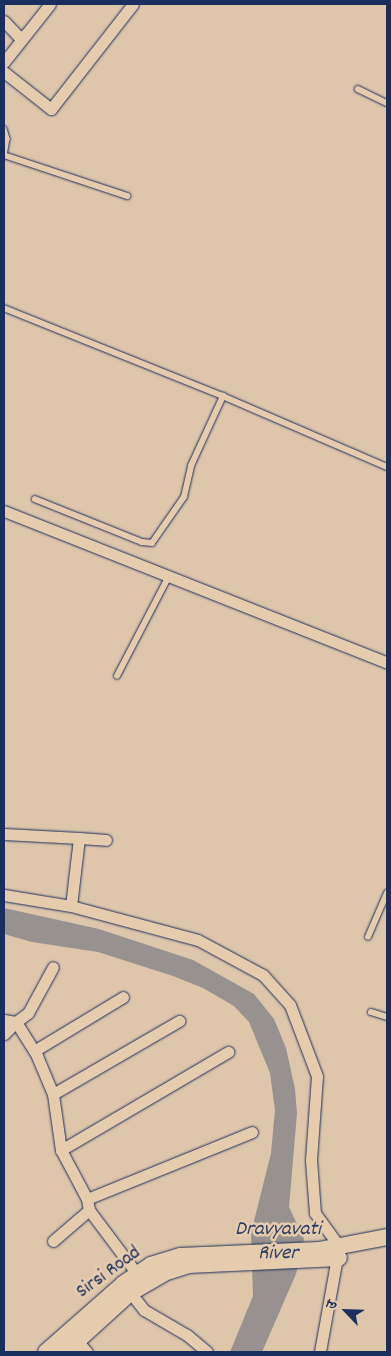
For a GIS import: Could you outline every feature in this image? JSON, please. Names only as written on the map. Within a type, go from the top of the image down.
[{"type":"street","points":[[4,62],[50,4]]},
{"type":"street","points":[[4,72],[51,109],[133,4]]},
{"type":"street","points":[[4,21],[20,38],[26,34]]},
{"type":"street","points":[[4,511],[387,662]]},
{"type":"street","points":[[4,834],[106,840]]},
{"type":"street","points":[[71,906],[79,838]]},
{"type":"street","points":[[4,895],[71,906],[198,940],[263,974],[290,1004],[317,1076],[311,1160],[315,1213],[339,1252],[320,1352]]},
{"type":"street","points":[[4,1034],[28,1013],[53,967]]},
{"type":"street","points":[[34,1051],[123,997]]},
{"type":"street","points":[[4,1020],[16,1022],[34,1051],[53,1094],[62,1150],[88,1205],[144,1310],[187,1335],[208,1352]]},
{"type":"street","points":[[53,1094],[179,1021]]},
{"type":"street","points":[[62,1150],[228,1052]]},
{"type":"street","points":[[53,1242],[88,1205],[252,1132]]},
{"type":"street","name":"Sirsi Road","points":[[339,1252],[387,1236]]},
{"type":"street","name":"Sirsi Road","points":[[65,1352],[78,1341],[130,1284],[151,1265],[180,1256],[231,1258],[317,1255],[387,1246]]},
{"type":"street","name":"Sirsi Road","points":[[46,1352],[78,1341]]},
{"type":"lane","points":[[358,89],[387,103]]},
{"type":"lane","points":[[4,129],[7,139],[4,156],[127,196]]},
{"type":"lane","points":[[4,308],[223,396],[387,467]]},
{"type":"lane","points":[[35,499],[142,542],[152,543],[184,497],[191,466],[223,396]]},
{"type":"lane","points":[[117,676],[169,576]]},
{"type":"lane","points":[[368,937],[387,893]]},
{"type":"lane","points":[[371,1012],[387,1017]]},
{"type":"water","name":"Dravyavati River","points":[[4,908],[99,929],[193,960],[254,994],[274,1019],[286,1048],[295,1089],[297,1113],[289,1207],[304,1239],[296,1274],[262,1352],[230,1352],[253,1296],[251,1233],[271,1153],[275,1110],[270,1073],[249,1022],[234,1006],[203,988],[173,976],[98,952],[32,942],[4,934]]}]
